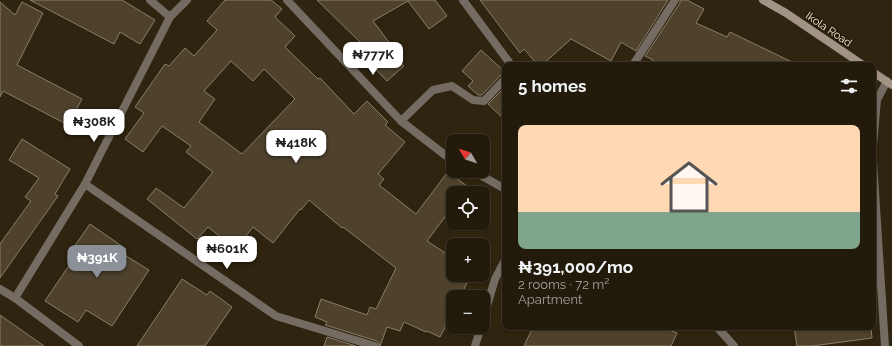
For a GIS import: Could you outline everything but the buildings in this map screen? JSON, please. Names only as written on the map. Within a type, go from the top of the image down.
[{"type":"street","points":[[150,0],[170,17]]},
{"type":"street","points":[[15,298],[85,184],[170,17],[186,0]]},
{"type":"street","points":[[287,0],[402,121],[446,156]]},
{"type":"street","points":[[463,0],[509,62]]},
{"type":"street","points":[[635,62],[675,0]]},
{"type":"street","name":"Ikola Road","points":[[763,0],[786,13],[859,62]]},
{"type":"street","points":[[876,74],[890,83],[877,100],[876,111]]},
{"type":"street","points":[[402,121],[433,90],[452,86],[473,100],[484,101],[502,82]]},
{"type":"street","points":[[485,178],[502,187]]},
{"type":"street","points":[[85,184],[276,316],[375,346]]},
{"type":"street","points":[[876,208],[885,346]]},
{"type":"street","points":[[490,296],[495,279],[502,266]]},
{"type":"street","points":[[0,289],[15,298],[79,346]]},
{"type":"street","points":[[720,330],[734,346]]},
{"type":"street","points":[[475,346],[479,334]]}]
